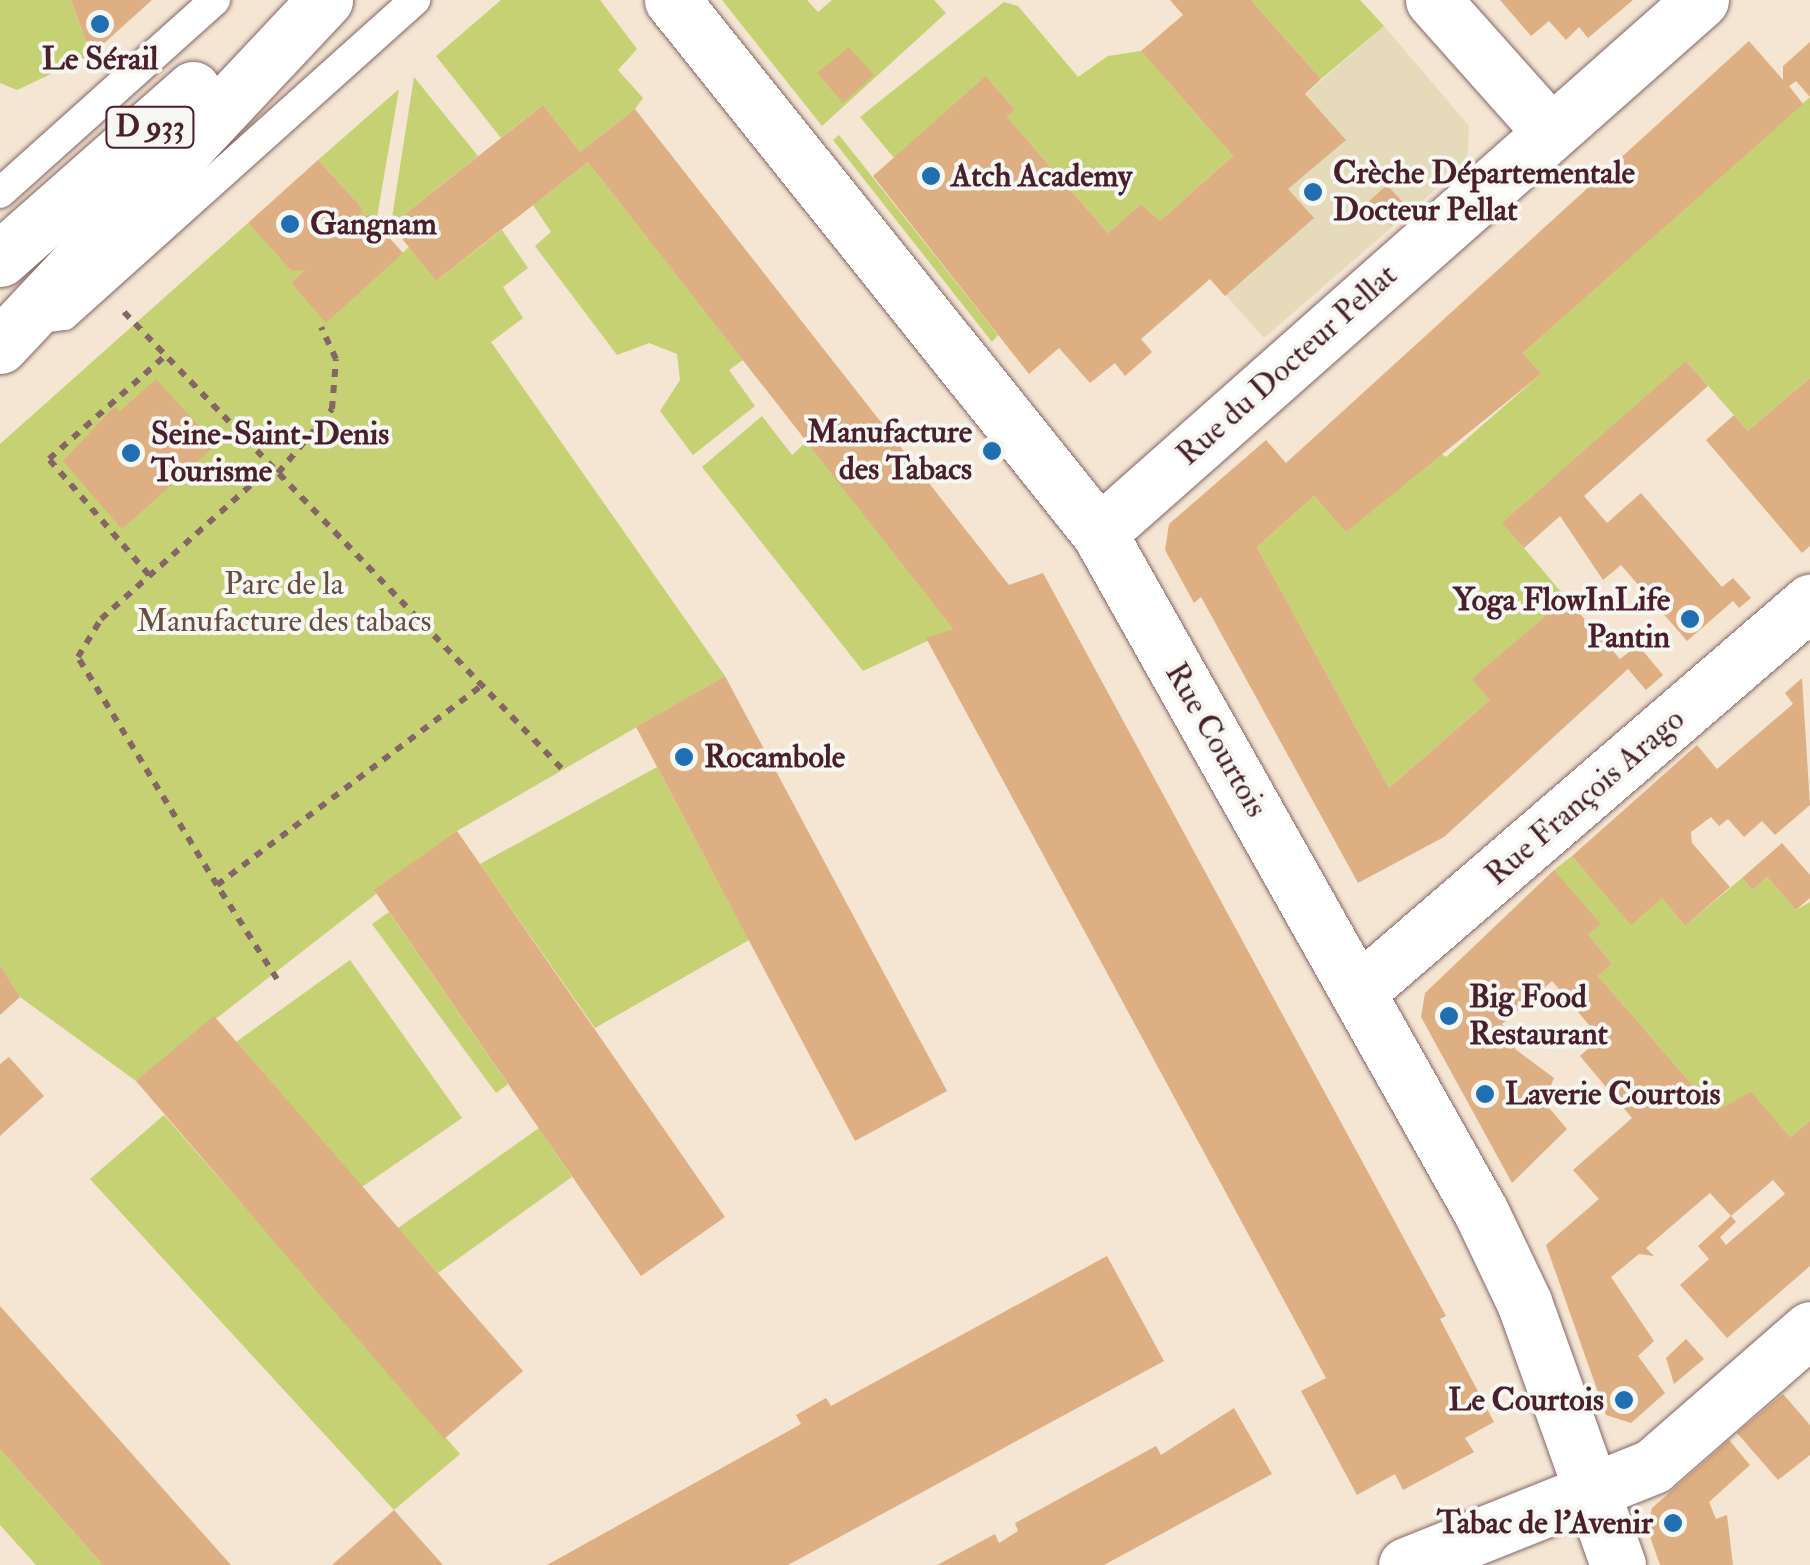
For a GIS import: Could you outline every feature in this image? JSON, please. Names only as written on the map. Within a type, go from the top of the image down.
[{"type":"street","name":"D 933","points":[[0,259],[304,0]]},
{"type":"street","name":"D 933","points":[[10,330],[193,130],[325,0]]},
{"type":"street","name":"Rue Courtois","points":[[672,0],[1099,533],[1359,991],[1524,1302],[1618,1565]]},
{"type":"street","points":[[1432,0],[1550,130]]},
{"type":"street","name":"Rue du Docteur Pellat","points":[[1099,533],[1701,0]]},
{"type":"street","name":"Rue François Arago","points":[[1359,991],[1810,602]]},
{"type":"street","points":[[1406,1565],[1653,1466],[1810,1329]]},
{"type":"lane","points":[[0,193],[215,0]]},
{"type":"lane","points":[[10,330],[64,316],[415,0]]},
{"type":"path","points":[[118,306],[566,773]]},
{"type":"path","points":[[278,474],[332,409],[336,359],[321,327]]},
{"type":"path","points":[[148,575],[50,459],[166,356]]},
{"type":"path","points":[[272,466],[89,631],[78,667],[277,979]]},
{"type":"path","points":[[217,885],[481,686]]},
{"type":"shaded area","name":"Crèche Départementale Docteur Pellat","points":[[1384,26],[1469,126],[1467,162],[1264,338],[1160,221]]},
{"type":"green space","points":[[0,0],[71,0],[91,55],[17,90],[0,83]]},
{"type":"green space","points":[[501,0],[600,0],[637,49],[618,70],[643,98],[635,109],[580,152],[543,105],[501,138],[436,56]]},
{"type":"green space","points":[[722,0],[807,0],[818,12],[832,0],[934,0],[946,13],[822,126]]},
{"type":"green space","points":[[1251,0],[1360,0],[1384,26],[1321,79]]},
{"type":"green space","points":[[1004,2],[1018,6],[1078,77],[1108,56],[1141,51],[1233,156],[1160,221],[1141,204],[1108,233],[1007,117],[1015,110],[987,77],[894,158],[860,117]]},
{"type":"green space","points":[[414,77],[478,156],[391,225],[391,224]]},
{"type":"green space","points":[[399,89],[376,223],[368,214],[359,222],[361,207],[318,160]]},
{"type":"green space","points":[[1810,97],[1810,378],[1748,431],[1687,362],[1503,523],[1566,598],[1473,679],[1490,700],[1389,788],[1257,547],[1314,496],[1346,532],[1440,453],[1446,457],[1541,374],[1523,353]]},
{"type":"green space","points":[[839,135],[998,335],[992,342],[833,140]]},
{"type":"green space","points":[[588,162],[743,360],[729,370],[755,406],[693,455],[660,411],[680,380],[677,354],[649,343],[617,355],[535,246],[551,232],[533,205]]},
{"type":"green space","name":"Parc de la Manufacture des tabacs","points":[[248,223],[292,270],[305,270],[291,283],[326,322],[409,247],[436,281],[502,230],[528,268],[503,287],[523,318],[491,342],[725,676],[457,831],[136,1081],[20,997],[0,965],[0,444]]},
{"type":"green space","points":[[762,416],[792,455],[807,441],[953,629],[863,671],[702,467]]},
{"type":"green space","points":[[657,767],[749,940],[595,1028],[480,864]]},
{"type":"green space","points":[[1572,856],[1631,924],[1662,898],[1685,926],[1742,878],[1753,890],[1767,877],[1796,910],[1810,902],[1810,1121],[1790,1137],[1751,1093],[1715,1111],[1598,976],[1612,964],[1588,934],[1600,924],[1554,870]]},
{"type":"green space","points":[[389,912],[508,1084],[496,1093],[372,924]]},
{"type":"green space","points":[[350,960],[462,1118],[362,1187],[236,1042]]},
{"type":"green space","points":[[164,1115],[460,1454],[394,1510],[90,1179]]},
{"type":"green space","points":[[539,1128],[572,1177],[438,1273],[398,1228]]},
{"type":"green space","points":[[0,1449],[103,1565],[36,1565],[0,1525]]},
{"type":"building","points":[[71,0],[152,0],[91,55]]},
{"type":"building","points":[[1170,0],[1251,0],[1321,79],[1305,94],[1346,140],[1288,189],[1314,218],[1225,296],[1210,279],[1141,339],[1152,352],[1125,376],[1115,363],[1090,383],[1059,348],[1029,374],[873,176],[986,76],[1015,110],[1007,117],[1108,233],[1141,204],[1160,221],[1233,156],[1141,51],[1183,15]]},
{"type":"building","points":[[1500,0],[1633,0],[1588,38],[1579,27],[1566,40],[1549,21],[1531,36]]},
{"type":"building","points":[[1749,41],[1783,80],[1783,66],[1810,42],[1810,97],[1796,81],[1789,86],[1803,104],[1523,353],[1541,374],[1346,532],[1314,496],[1257,547],[1389,788],[1490,700],[1472,679],[1566,598],[1620,659],[1638,645],[1663,675],[1646,690],[1628,669],[1444,837],[1358,883],[1201,597],[1194,603],[1165,550],[1169,524],[1266,440],[1286,463]]},
{"type":"building","points":[[849,47],[874,75],[843,103],[817,73]]},
{"type":"building","points":[[543,105],[580,152],[635,109],[1009,585],[1043,573],[1446,1316],[1440,1319],[1494,1422],[1465,1438],[1474,1452],[1403,1490],[1395,1474],[1357,1495],[1301,1391],[1326,1378],[926,638],[953,629],[588,162],[436,281],[391,225]]},
{"type":"building","points":[[318,160],[362,208],[359,222],[368,214],[403,253],[326,323],[291,283],[305,270],[292,271],[248,223]]},
{"type":"building","points":[[1387,185],[1409,209],[1391,226],[1369,201]]},
{"type":"building","points":[[1686,361],[1708,386],[1584,496],[1607,523],[1641,493],[1722,587],[1733,578],[1751,598],[1739,608],[1733,601],[1687,641],[1621,565],[1603,580],[1560,516],[1524,548],[1502,523]]},
{"type":"building","points":[[1810,378],[1810,546],[1802,553],[1706,440],[1734,415],[1748,431]]},
{"type":"building","points":[[156,379],[216,445],[122,529],[63,461],[115,406],[119,412]]},
{"type":"building","points":[[725,676],[947,1091],[855,1141],[636,727]]},
{"type":"building","points":[[1802,678],[1810,805],[1775,835],[1762,821],[1744,837],[1728,819],[1719,826],[1711,817],[1691,832],[1692,843],[1730,887],[1685,926],[1662,898],[1631,925],[1572,856],[1697,745],[1717,769],[1793,704],[1785,693]]},
{"type":"building","points":[[457,831],[725,1217],[641,1276],[374,890]]},
{"type":"building","points":[[1782,843],[1810,875],[1810,898],[1796,910],[1767,877],[1753,890],[1742,878]]},
{"type":"building","points":[[1554,870],[1601,924],[1588,934],[1612,964],[1598,976],[1715,1111],[1751,1092],[1790,1137],[1810,1121],[1810,1266],[1727,1338],[1680,1285],[1709,1259],[1698,1246],[1731,1216],[1710,1193],[1646,1248],[1654,1256],[1639,1254],[1611,1277],[1654,1341],[1638,1356],[1665,1393],[1631,1423],[1606,1415],[1546,1245],[1599,1199],[1573,1170],[1632,1118],[1580,1056],[1600,1038],[1552,981],[1502,1024],[1515,1049],[1554,1078],[1544,1102],[1567,1129],[1512,1183],[1421,1017],[1425,993]],"holes":[[[1773,1180],[1785,1194],[1726,1245],[1720,1237],[1736,1222],[1731,1216]]]},
{"type":"building","points":[[0,965],[20,997],[0,1015]]},
{"type":"building","points":[[214,1016],[523,1371],[444,1439],[136,1081]]},
{"type":"building","points":[[9,1057],[44,1096],[0,1136],[0,1064]]},
{"type":"building","points":[[1107,1256],[1164,1361],[788,1565],[547,1565],[801,1424],[796,1415],[826,1398],[831,1406]]},
{"type":"building","points":[[0,1306],[231,1565],[103,1565],[0,1449]]},
{"type":"building","points":[[1686,1339],[1704,1359],[1674,1384],[1666,1358]]},
{"type":"building","points":[[1783,1394],[1810,1425],[1810,1455],[1778,1480],[1737,1433]]},
{"type":"building","points":[[1234,1408],[1272,1474],[1104,1565],[937,1565],[995,1534],[999,1543],[1018,1531],[1015,1523],[1156,1446],[1161,1455]]},
{"type":"building","points":[[1729,1440],[1750,1465],[1709,1502],[1716,1519],[1727,1515],[1733,1565],[1660,1565],[1647,1528],[1652,1508]]},
{"type":"building","points":[[394,1510],[443,1565],[332,1565]]},
{"type":"place","name":"Le Sérail","points":[[100,24]]},
{"type":"place","name":"Atch Academy","points":[[931,176]]},
{"type":"place","name":"Crèche Départementale Docteur Pellat","points":[[1313,192]]},
{"type":"place","name":"Gangnam","points":[[290,224]]},
{"type":"place","name":"Manufacture des Tabacs","points":[[992,451]]},
{"type":"place","name":"Seine-Saint-Denis Tourisme","points":[[131,453]]},
{"type":"place","name":"Yoga FlowInLife Pantin","points":[[1690,619]]},
{"type":"place","name":"Rocambole","points":[[684,757]]},
{"type":"place","name":"Big Food Restaurant","points":[[1449,1016]]},
{"type":"place","name":"Laverie Courtois","points":[[1485,1094]]},
{"type":"place","name":"Le Courtois","points":[[1624,1400]]},
{"type":"place","name":"Tabac de l'Avenir","points":[[1673,1523]]}]
